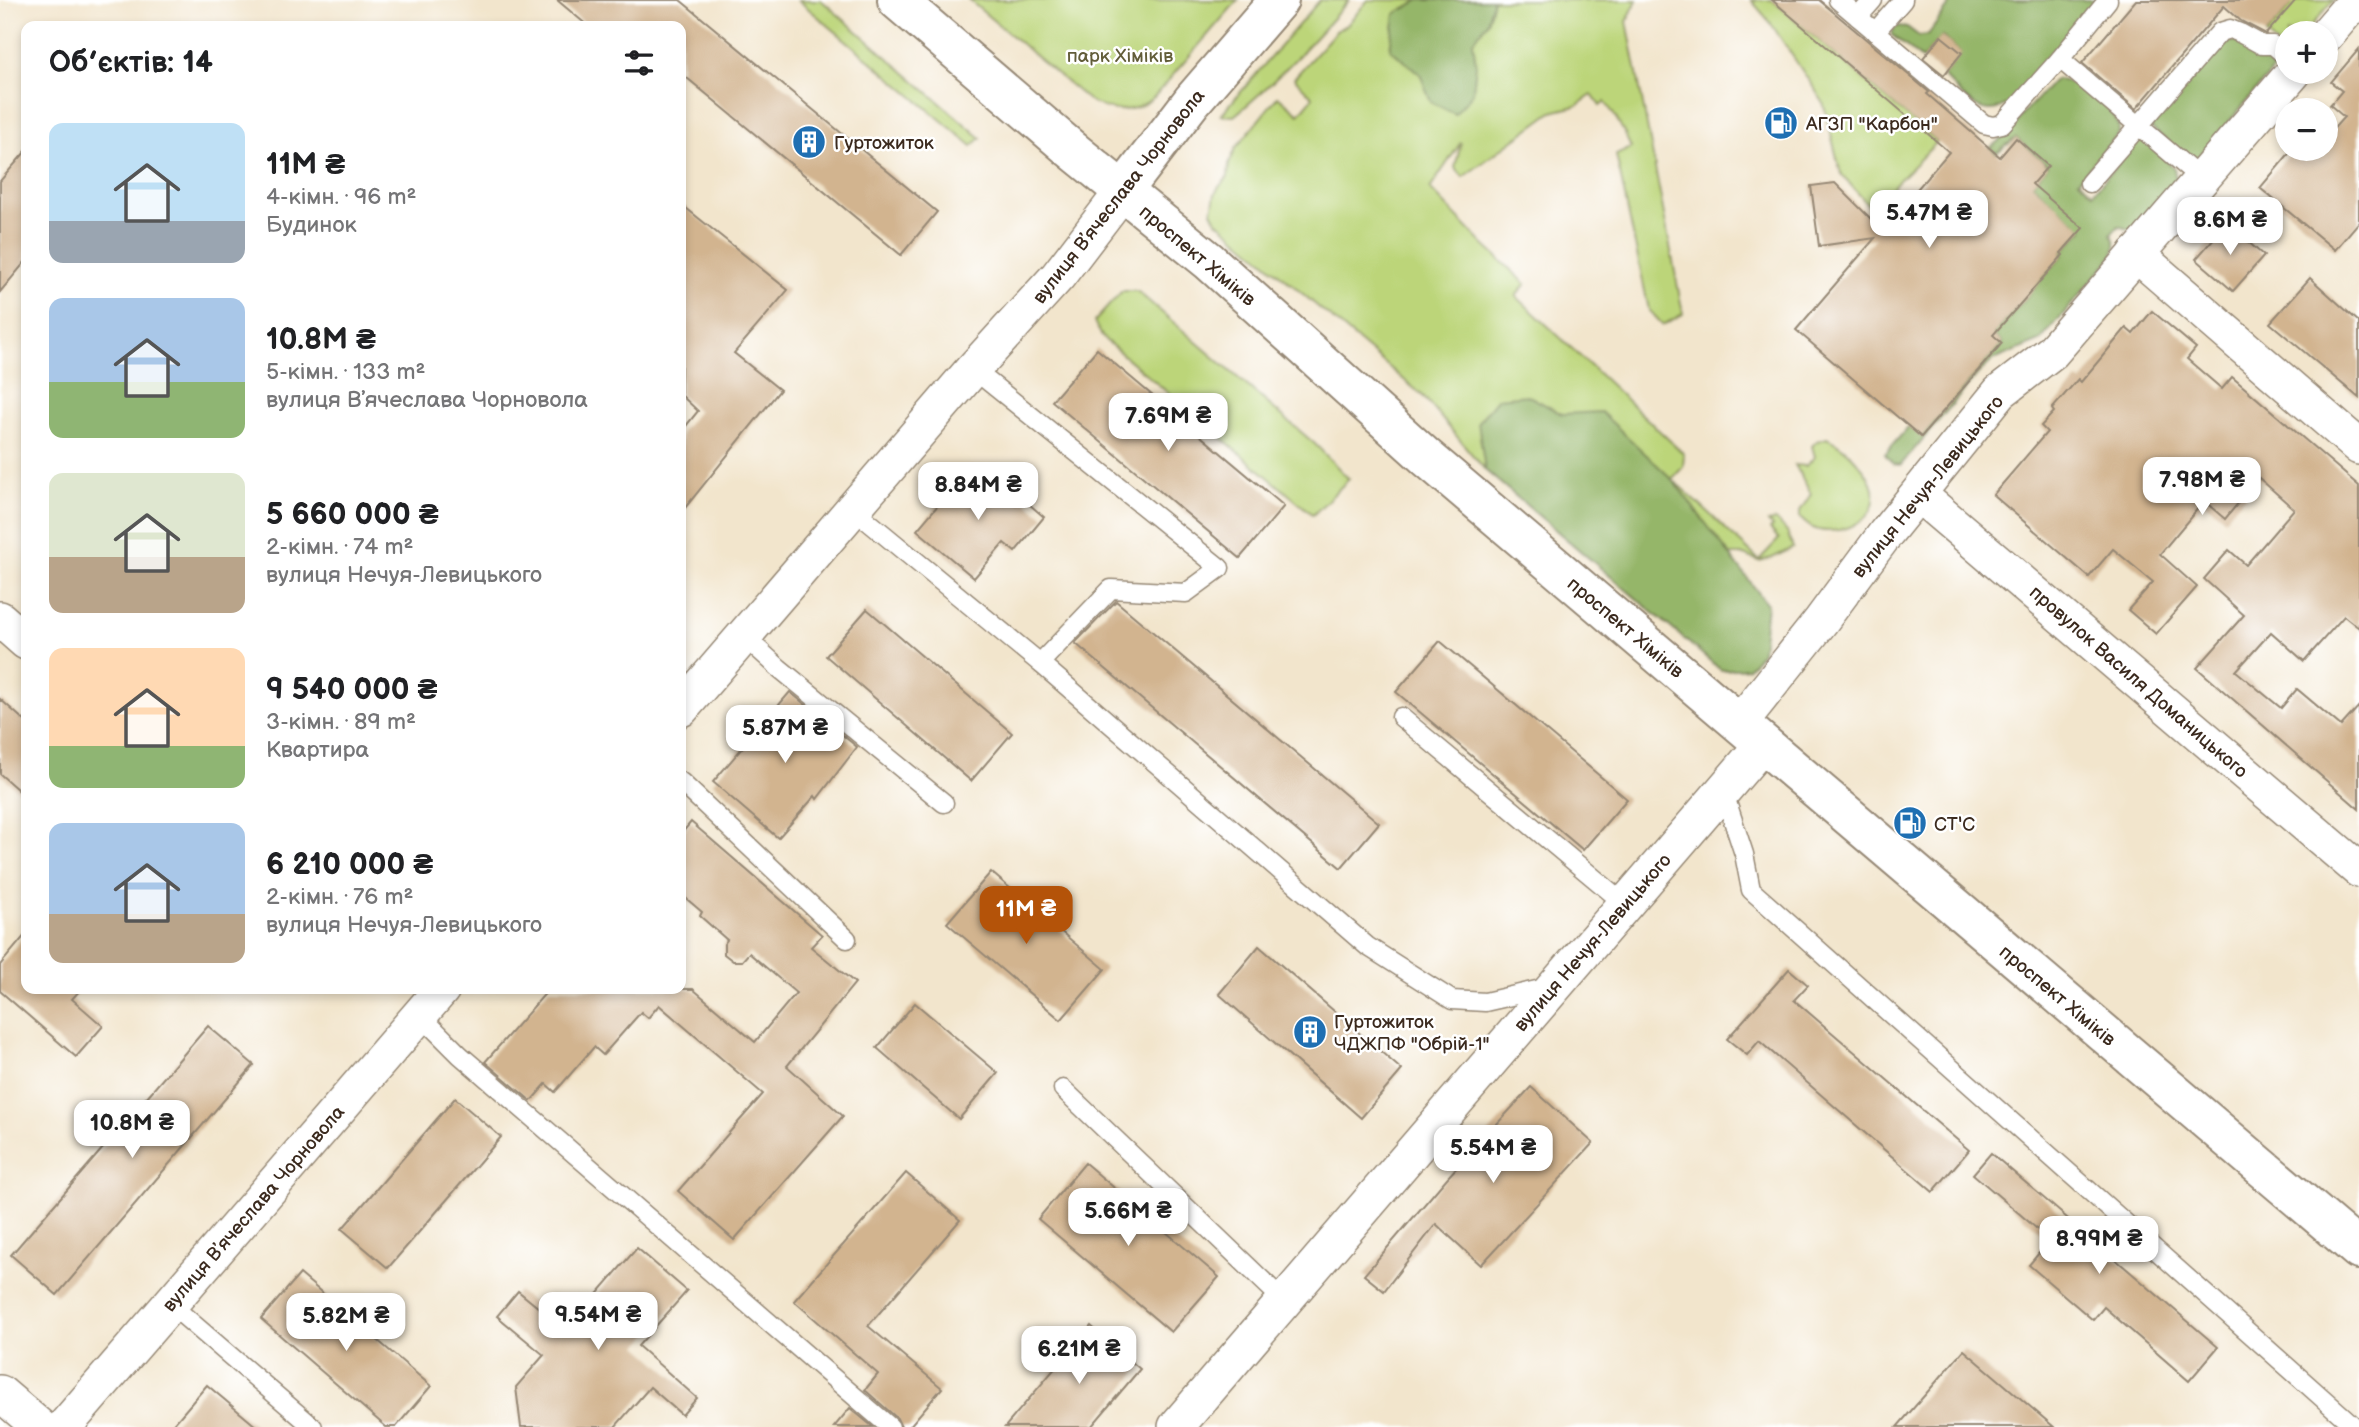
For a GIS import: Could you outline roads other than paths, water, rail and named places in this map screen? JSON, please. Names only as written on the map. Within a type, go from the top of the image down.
[{"type":"main road","name":"проспект Хіміків","points":[[897,0],[1209,261],[1426,457],[2359,1250]]},
{"type":"main road","name":"вулиця Вʼячеслава Чорновола","points":[[1123,191],[1192,101],[1279,0]]},
{"type":"street","name":"вулиця Нечуя-Левицького","points":[[1176,1427],[1723,790],[1751,734],[1918,494],[2000,393],[2052,352],[2284,84]]},
{"type":"street","name":"вулиця Вʼячеслава Чорновола","points":[[686,703],[973,369],[1058,276],[1123,191]]},
{"type":"street","points":[[2136,254],[2359,447]]},
{"type":"street","name":"провулок Василя Доманицького","points":[[1918,494],[2359,870]]},
{"type":"street","points":[[0,619],[21,638]]},
{"type":"street","name":"вулиця Вʼячеслава Чорновола","points":[[64,1427],[428,998]]},
{"type":"street","points":[[0,1393],[40,1427]]},
{"type":"lane","points":[[1858,17],[1873,0]]},
{"type":"lane","points":[[1875,32],[1903,0]]},
{"type":"lane","points":[[1840,1],[1875,32],[1896,57],[1984,124],[1993,126],[2002,124],[2108,0]]},
{"type":"lane","points":[[2089,183],[2220,32],[2230,29],[2262,44],[2275,47]]},
{"type":"lane","points":[[2060,59],[2202,179]]},
{"type":"lane","points":[[973,369],[1220,568],[1186,593],[1111,589],[1040,663]]},
{"type":"lane","points":[[853,509],[1040,663],[1367,946],[1452,1000],[1485,1002],[1555,986]]},
{"type":"lane","points":[[744,636],[779,668],[944,803]]},
{"type":"lane","points":[[1401,717],[1625,904]]},
{"type":"lane","points":[[686,787],[848,939]]},
{"type":"lane","points":[[1723,790],[1744,854],[1751,890],[2355,1427]]},
{"type":"lane","points":[[428,998],[460,1055],[890,1427]]},
{"type":"lane","points":[[1063,1089],[1284,1301]]},
{"type":"lane","points":[[170,1304],[313,1427]]},
{"type":"place","name":"АГЗП \"Карбон\"","points":[[1781,123]]},
{"type":"place","name":"Гуртожиток","points":[[809,142]]},
{"type":"place","name":"СТ'С","points":[[1910,823]]},
{"type":"place","name":"Гуртожиток ЧДЖПФ \"Обрій-1\"","points":[[1310,1032]]},
{"type":"park label","name":"парк Хіміків","points":[[1120,55]]}]
